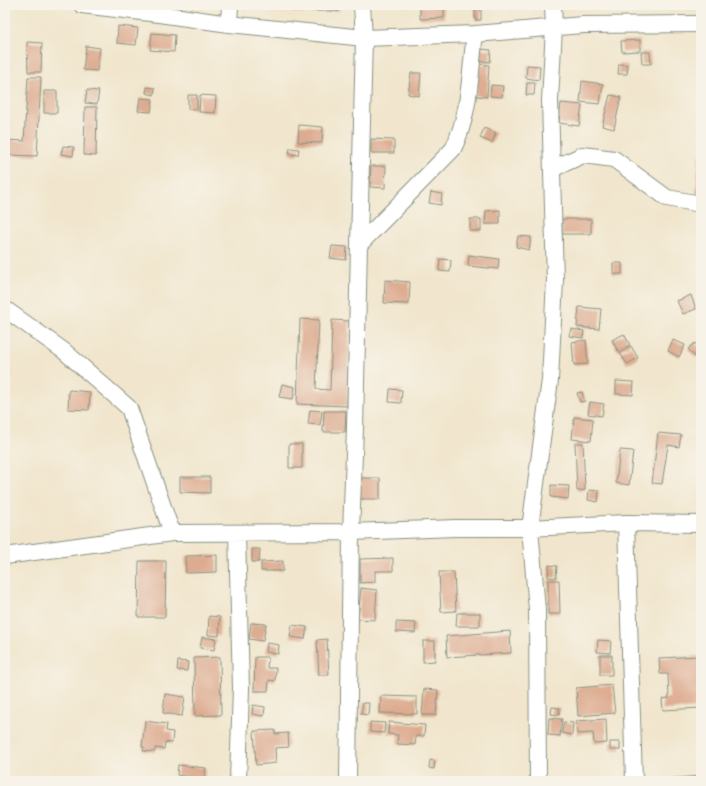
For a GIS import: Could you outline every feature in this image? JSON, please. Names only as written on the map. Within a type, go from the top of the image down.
[{"type":"street","points":[[82,5],[159,9],[229,24],[364,38],[475,34],[582,26],[701,24]]},
{"type":"street","points":[[229,24],[230,5]]},
{"type":"street","points":[[348,781],[351,532],[355,429],[364,38],[362,5]]},
{"type":"street","points":[[538,781],[537,610],[530,528],[550,380],[555,280],[550,100],[554,28],[553,5]]},
{"type":"street","points":[[359,245],[453,149],[459,137],[465,117],[475,34]]},
{"type":"street","points":[[552,168],[583,155],[614,159],[667,198],[701,204]]},
{"type":"street","points":[[5,309],[64,351],[129,408],[172,533]]},
{"type":"street","points":[[626,523],[634,781]]},
{"type":"street","points":[[5,556],[172,533],[351,532],[456,528],[530,528],[626,523],[701,524]]},
{"type":"street","points":[[238,533],[241,688],[238,781]]},
{"type":"building","points":[[293,5],[303,5],[303,12],[292,11]]},
{"type":"building","points":[[311,5],[340,5],[339,11],[311,11]]},
{"type":"building","points":[[444,6],[444,18],[420,19],[420,7]]},
{"type":"building","points":[[475,7],[481,7],[481,20],[475,20]]},
{"type":"building","points":[[118,26],[138,28],[136,45],[117,43]]},
{"type":"building","points":[[152,33],[175,35],[174,52],[150,50]]},
{"type":"building","points":[[640,40],[640,51],[622,52],[621,41]]},
{"type":"building","points":[[27,42],[42,43],[41,72],[28,72]]},
{"type":"building","points":[[86,46],[100,48],[97,71],[83,70]]},
{"type":"building","points":[[478,49],[491,50],[490,62],[477,61]]},
{"type":"building","points":[[641,52],[650,52],[651,64],[642,64]]},
{"type":"building","points":[[478,64],[489,65],[487,97],[476,96]]},
{"type":"building","points":[[619,64],[628,65],[627,74],[618,74]]},
{"type":"building","points":[[527,65],[540,66],[539,80],[526,78]]},
{"type":"building","points":[[411,73],[421,73],[419,96],[408,94]]},
{"type":"building","points":[[28,77],[41,77],[37,156],[5,155],[5,140],[24,141]]},
{"type":"building","points":[[582,81],[603,84],[600,104],[580,102]]},
{"type":"building","points":[[527,83],[535,83],[534,95],[526,95]]},
{"type":"building","points":[[491,85],[503,86],[502,97],[490,96]]},
{"type":"building","points":[[147,87],[155,88],[154,95],[146,93]]},
{"type":"building","points":[[87,90],[99,91],[97,104],[85,103]]},
{"type":"building","points":[[44,91],[57,91],[57,113],[44,113]]},
{"type":"building","points":[[188,95],[197,95],[197,109],[188,109]]},
{"type":"building","points":[[200,95],[216,96],[215,113],[199,112]]},
{"type":"building","points":[[610,95],[621,97],[614,129],[602,126]]},
{"type":"building","points":[[140,98],[153,99],[151,112],[138,111]]},
{"type":"building","points":[[561,103],[582,105],[579,126],[559,123]]},
{"type":"building","points":[[85,107],[97,107],[96,156],[84,155]]},
{"type":"building","points":[[299,125],[323,127],[322,143],[298,142]]},
{"type":"building","points":[[484,128],[496,133],[492,143],[480,138]]},
{"type":"building","points":[[371,139],[394,140],[394,153],[371,153]]},
{"type":"building","points":[[63,146],[74,147],[73,156],[61,154]]},
{"type":"building","points":[[290,148],[299,149],[298,155],[289,154]]},
{"type":"building","points":[[699,155],[701,155],[701,194],[696,194]]},
{"type":"building","points":[[371,166],[386,166],[385,188],[370,187]]},
{"type":"building","points":[[431,192],[442,194],[441,205],[429,203]]},
{"type":"building","points":[[500,210],[500,224],[485,224],[486,211]]},
{"type":"building","points":[[470,219],[481,219],[481,231],[470,231]]},
{"type":"building","points":[[562,219],[591,219],[591,234],[562,234]]},
{"type":"building","points":[[518,236],[531,237],[529,250],[516,247]]},
{"type":"building","points":[[332,246],[347,247],[346,260],[330,258]]},
{"type":"building","points":[[469,255],[499,259],[498,269],[468,266]]},
{"type":"building","points":[[440,259],[451,260],[450,272],[439,271]]},
{"type":"building","points":[[613,263],[622,263],[622,274],[613,274]]},
{"type":"building","points":[[385,280],[410,282],[409,304],[384,303]]},
{"type":"building","points":[[691,295],[696,309],[683,314],[677,301]]},
{"type":"building","points":[[579,307],[601,309],[599,329],[577,327]]},
{"type":"building","points":[[300,319],[319,320],[316,389],[330,390],[332,320],[350,321],[347,406],[297,404]]},
{"type":"building","points":[[571,329],[584,331],[583,338],[569,336]]},
{"type":"building","points":[[624,334],[630,345],[618,351],[612,340]]},
{"type":"building","points":[[586,340],[588,364],[574,365],[572,342]]},
{"type":"building","points":[[673,340],[685,345],[679,357],[668,351]]},
{"type":"building","points":[[695,343],[701,350],[701,354],[696,358],[688,349]]},
{"type":"building","points":[[631,346],[638,358],[627,364],[620,353]]},
{"type":"building","points":[[616,381],[634,382],[633,395],[616,394]]},
{"type":"building","points":[[282,384],[295,387],[293,399],[279,397]]},
{"type":"building","points":[[390,389],[402,390],[401,403],[389,402]]},
{"type":"building","points":[[69,390],[90,392],[89,410],[68,409]]},
{"type":"building","points":[[582,392],[585,401],[580,402],[577,393]]},
{"type":"building","points":[[590,402],[604,404],[602,416],[588,414]]},
{"type":"building","points":[[310,410],[322,411],[320,425],[308,424]]},
{"type":"building","points":[[324,411],[346,411],[345,432],[323,432]]},
{"type":"building","points":[[574,417],[593,419],[591,441],[572,439]]},
{"type":"building","points":[[658,433],[681,435],[679,447],[668,445],[662,484],[652,483]]},
{"type":"building","points":[[575,443],[583,443],[585,490],[577,491]]},
{"type":"building","points":[[289,444],[302,444],[302,468],[289,468]]},
{"type":"building","points":[[620,450],[633,451],[629,485],[616,483]]},
{"type":"building","points":[[180,477],[210,477],[210,493],[180,492]]},
{"type":"building","points":[[358,478],[380,478],[380,499],[358,499]]},
{"type":"building","points":[[551,485],[569,486],[568,499],[551,497]]},
{"type":"building","points":[[589,490],[599,491],[598,502],[588,500]]},
{"type":"building","points":[[252,549],[260,549],[259,562],[252,562]]},
{"type":"building","points":[[217,555],[217,572],[186,573],[185,556]]},
{"type":"building","points":[[393,558],[393,571],[375,571],[375,582],[360,583],[360,559]]},
{"type":"building","points":[[139,561],[166,561],[165,617],[138,617]]},
{"type":"building","points":[[283,561],[283,571],[261,571],[261,562]]},
{"type":"building","points":[[549,565],[557,566],[556,578],[548,577]]},
{"type":"building","points":[[439,572],[454,572],[456,611],[441,612]]},
{"type":"building","points":[[548,580],[559,580],[560,614],[548,614]]},
{"type":"building","points":[[361,588],[377,590],[375,620],[358,619]]},
{"type":"building","points":[[457,613],[480,613],[480,626],[456,626]]},
{"type":"building","points":[[209,616],[220,617],[219,636],[208,635]]},
{"type":"building","points":[[396,622],[416,623],[415,633],[396,632]]},
{"type":"building","points":[[251,623],[266,624],[263,641],[249,639]]},
{"type":"building","points":[[292,625],[307,627],[305,639],[290,637]]},
{"type":"building","points":[[510,631],[511,653],[447,657],[446,636]]},
{"type":"building","points":[[202,637],[216,639],[214,650],[200,648]]},
{"type":"building","points":[[327,639],[329,675],[319,675],[317,640]]},
{"type":"building","points":[[598,640],[611,641],[610,653],[597,652]]},
{"type":"building","points":[[423,641],[435,641],[435,661],[423,662]]},
{"type":"building","points":[[267,643],[279,645],[278,654],[266,652]]},
{"type":"building","points":[[600,655],[612,655],[612,675],[600,675]]},
{"type":"building","points":[[701,656],[701,708],[663,710],[662,699],[669,698],[668,674],[660,674],[659,658]]},
{"type":"building","points":[[220,657],[221,715],[195,716],[194,658]]},
{"type":"building","points":[[255,657],[268,657],[267,668],[276,668],[275,681],[269,680],[268,691],[254,691]]},
{"type":"building","points":[[178,661],[188,662],[187,671],[177,670]]},
{"type":"building","points":[[612,685],[615,713],[578,716],[576,688]]},
{"type":"building","points":[[424,689],[438,690],[436,715],[422,715]]},
{"type":"building","points":[[165,694],[185,697],[182,716],[163,713]]},
{"type":"building","points":[[381,696],[417,697],[417,714],[380,713]]},
{"type":"building","points":[[363,703],[369,703],[368,715],[361,714]]},
{"type":"building","points":[[253,705],[265,707],[264,716],[252,714]]},
{"type":"building","points":[[552,707],[560,708],[559,715],[551,714]]},
{"type":"building","points":[[549,718],[562,719],[560,736],[548,735]]},
{"type":"building","points":[[606,719],[607,743],[594,744],[593,733],[577,734],[576,721]]},
{"type":"building","points":[[145,721],[167,724],[166,731],[173,732],[172,743],[165,742],[164,749],[155,748],[155,752],[143,751],[144,747],[142,747]]},
{"type":"building","points":[[370,722],[385,723],[384,733],[370,732]]},
{"type":"building","points":[[389,722],[425,725],[424,736],[416,736],[415,745],[397,744],[398,735],[388,734]]},
{"type":"building","points":[[564,722],[573,723],[572,735],[562,733]]},
{"type":"building","points":[[275,730],[275,734],[288,733],[289,747],[275,748],[276,763],[256,765],[254,731]]},
{"type":"building","points":[[610,742],[620,742],[620,750],[610,750]]},
{"type":"building","points":[[430,760],[435,761],[434,769],[429,768]]},
{"type":"building","points":[[178,765],[206,768],[204,779],[177,775]]},
{"type":"building","points":[[701,776],[701,781],[666,781],[666,779]]}]
